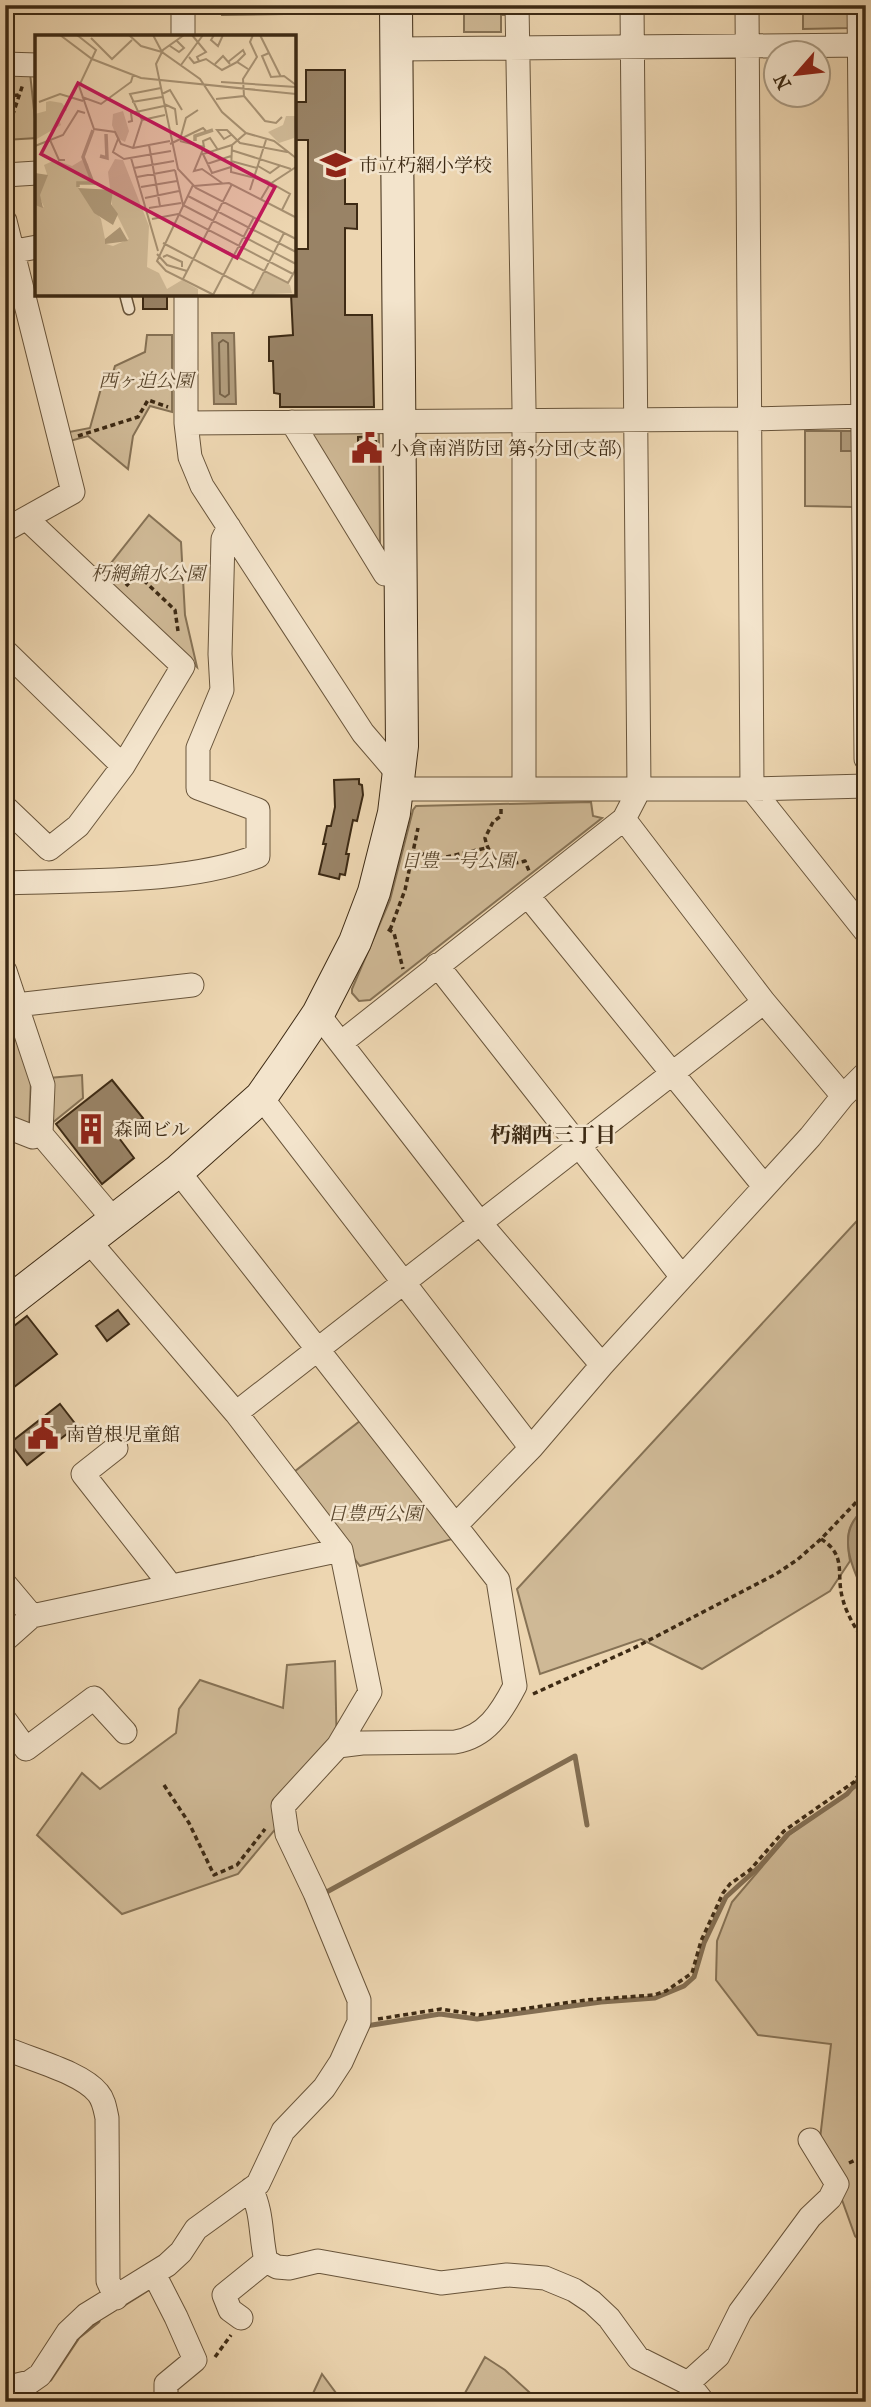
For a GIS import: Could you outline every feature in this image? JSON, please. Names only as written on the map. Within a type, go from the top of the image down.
[{"type":"street","points":[[183,5],[183,35]]},
{"type":"street","points":[[5,1305],[178,1171],[261,1097],[318,1014],[355,942],[382,867],[402,746],[396,5]]},
{"type":"street","points":[[517,5],[524,420],[524,789]]},
{"type":"street","points":[[342,1042],[624,819],[639,790],[632,5]]},
{"type":"street","points":[[747,5],[752,789],[866,932]]},
{"type":"street","points":[[859,5],[863,46],[866,758]]},
{"type":"street","points":[[396,48],[863,46]]},
{"type":"street","points":[[5,175],[35,173]]},
{"type":"street","points":[[5,221],[8,253],[72,492],[5,530]]},
{"type":"street","points":[[8,253],[35,247]]},
{"type":"street","points":[[186,296],[179,416],[190,457],[202,486],[363,733],[398,782]]},
{"type":"street","points":[[179,416],[292,422],[399,422],[864,416]]},
{"type":"street","points":[[292,422],[385,574],[400,574]]},
{"type":"street","points":[[27,519],[183,666],[123,766],[78,826],[49,849]]},
{"type":"street","points":[[5,883],[165,876],[234,866],[258,856],[258,810],[198,788],[198,748],[222,690],[220,654],[223,539],[229,527]]},
{"type":"street","points":[[5,651],[123,766]]},
{"type":"street","points":[[398,782],[500,789],[639,790],[866,786]]},
{"type":"street","points":[[5,807],[68,864],[78,880]]},
{"type":"street","points":[[624,819],[764,1002],[843,1096]]},
{"type":"street","points":[[534,891],[673,1074],[764,1186]]},
{"type":"street","points":[[437,965],[682,1277]]},
{"type":"street","points":[[5,971],[43,1085],[41,1134],[114,1220]]},
{"type":"street","points":[[16,1005],[192,985]]},
{"type":"street","points":[[236,1413],[764,1002]]},
{"type":"street","points":[[318,1014],[480,1223],[602,1365]]},
{"type":"street","points":[[456,1525],[531,1448],[602,1365],[866,1073]]},
{"type":"street","points":[[261,1097],[531,1448]]},
{"type":"street","points":[[5,1126],[33,1137],[41,1134]]},
{"type":"street","points":[[178,1171],[498,1580],[515,1686],[486,1730],[468,1740],[338,1746]]},
{"type":"street","points":[[5,2388],[30,2382],[40,2375],[68,2332],[86,2315],[157,2279],[181,2252],[196,2229],[258,2184],[283,2131],[324,2088],[341,2062],[359,2022],[359,2000],[315,1893],[287,1834],[283,1806],[338,1746],[370,1692],[341,1550],[236,1413],[88,1240]]},
{"type":"street","points":[[116,1448],[83,1474],[171,1586]]},
{"type":"street","points":[[5,1640],[32,1616],[341,1550]]},
{"type":"street","points":[[5,1584],[32,1616]]},
{"type":"street","points":[[5,1720],[26,1749],[94,1698],[125,1732]]},
{"type":"street","points":[[5,2048],[81,2079],[99,2094],[104,2103],[107,2118],[108,2281],[116,2298]]},
{"type":"street","points":[[688,2383],[718,2356],[740,2312],[810,2217],[830,2198],[836,2184],[810,2140]]},
{"type":"street","points":[[251,2189],[260,2206],[262,2244],[266,2260],[277,2267],[289,2268],[318,2261],[441,2283],[507,2275],[545,2278],[574,2290],[592,2302],[609,2318],[638,2358],[688,2383],[704,2402]]},
{"type":"street","points":[[242,2318],[230,2310],[224,2295],[266,2260]]},
{"type":"street","points":[[157,2279],[204,2360],[166,2384],[166,2402]]},
{"type":"lane","points":[[126,296],[129,309]]},
{"type":"path","points":[[5,120],[13,114],[23,65]]},
{"type":"path","points":[[5,96],[19,95]]},
{"type":"path","points":[[101,430],[138,417],[148,400],[179,416]]},
{"type":"path","points":[[123,590],[137,573],[175,610],[183,666]]},
{"type":"path","points":[[500,789],[501,816],[488,830],[485,838],[487,848],[492,857],[505,864],[525,861],[534,891]]},
{"type":"path","points":[[413,852],[442,858],[487,848]]},
{"type":"path","points":[[390,930],[394,933],[406,976]]},
{"type":"path","points":[[508,1699],[521,1699],[634,1648],[786,1567],[821,1539],[866,1492]]},
{"type":"path","points":[[821,1539],[833,1546],[839,1559],[843,1603],[866,1646]]},
{"type":"path","points":[[359,2022],[441,2009],[479,2015],[586,2000],[654,1995],[666,1991],[692,1973],[701,1941],[723,1893],[730,1884],[750,1870],[784,1831],[854,1782],[866,1763]]},
{"type":"path","points":[[164,1785],[189,1823],[214,1875],[237,1865],[283,1806]]},
{"type":"path","points":[[204,2360],[242,2318]]},
{"type":"green space","points":[[221,5],[344,5],[345,13],[222,15]]},
{"type":"green space","points":[[464,5],[509,5],[509,15],[501,15],[501,32],[464,32]]},
{"type":"green space","points":[[803,5],[850,5],[850,28],[803,29]]},
{"type":"green space","points":[[5,72],[30,73],[35,138],[5,140]]},
{"type":"green space","name":"西ヶ迫公園","points":[[147,335],[172,335],[172,412],[150,406],[133,436],[128,469],[88,436],[66,442],[64,433],[90,428],[105,374],[112,376],[115,366],[145,352]]},
{"type":"green space","points":[[379,429],[380,547],[309,435],[312,431]]},
{"type":"green space","points":[[805,431],[841,431],[841,451],[853,451],[853,507],[805,506]]},
{"type":"green space","name":"朽網錦水公園","points":[[149,515],[181,542],[185,615],[197,667],[100,577]]},
{"type":"green space","name":"日豊一号公園","points":[[591,802],[593,816],[602,818],[370,1000],[359,1001],[352,993],[390,900],[416,806]]},
{"type":"green space","points":[[5,1000],[31,1080],[29,1131],[5,1120]]},
{"type":"green space","points":[[82,1075],[83,1098],[46,1128],[49,1078]]},
{"type":"green space","points":[[866,1211],[866,1508],[851,1525],[848,1538],[850,1561],[830,1591],[702,1669],[641,1639],[540,1674],[517,1589]]},
{"type":"green space","name":"日豊西公園","points":[[360,1421],[452,1539],[360,1566],[290,1475]]},
{"type":"green space","points":[[335,1661],[337,1755],[238,1874],[122,1914],[37,1835],[82,1773],[100,1789],[176,1733],[179,1709],[200,1680],[283,1708],[287,1665]]},
{"type":"green space","points":[[866,1780],[866,2247],[855,2236],[820,2139],[831,2044],[758,2035],[716,1980],[717,1941],[732,1902],[789,1835]]},
{"type":"green space","points":[[485,2357],[505,2370],[540,2402],[460,2402]]},
{"type":"green space","points":[[322,2374],[342,2401],[343,2402],[309,2402]]},
{"type":"water","points":[[212,333],[234,333],[236,404],[214,404]]},
{"type":"water","points":[[841,431],[852,431],[853,451],[841,451]]},
{"type":"water","points":[[866,1508],[866,1598],[852,1563],[848,1539],[850,1528]]},
{"type":"building","points":[[306,70],[345,70],[345,204],[357,204],[357,229],[345,228],[345,315],[372,315],[374,407],[280,407],[280,394],[274,393],[273,361],[269,361],[269,337],[293,335],[291,296],[296,296],[296,249],[308,249],[308,140],[296,140],[296,102],[306,102]]},
{"type":"building","points":[[143,296],[167,296],[167,309],[143,309]]},
{"type":"building","name":"小倉南消防団 第5分団(支部)","points":[[376,436],[377,460],[358,461],[358,437]]},
{"type":"building","points":[[359,779],[363,795],[357,821],[353,820],[345,875],[340,874],[339,879],[319,874],[327,826],[331,826],[335,807],[334,780]]},
{"type":"building","name":"森岡ビル","points":[[112,1080],[143,1118],[119,1138],[134,1158],[102,1184],[56,1124]]},
{"type":"building","points":[[118,1310],[129,1324],[107,1341],[96,1326]]},
{"type":"building","points":[[27,1316],[57,1354],[5,1394],[5,1333]]},
{"type":"building","name":"南曽根児童館","points":[[60,1404],[77,1426],[27,1465],[10,1443]]},
{"type":"waterway","points":[[323,1894],[575,1756],[587,1825]]},
{"type":"waterway","points":[[365,2030],[366,2026],[440,2014],[477,2019],[601,2002],[655,1998],[684,1986],[694,1977],[704,1943],[726,1897],[760,1866],[788,1834],[847,1794],[866,1771]]},
{"type":"waterway","points":[[121,2306],[148,2289]]},
{"type":"waterway","points":[[50,2379],[78,2337],[98,2321]]},
{"type":"place","name":"市立朽網小学校","points":[[336,165]]},
{"type":"place","name":"小倉南消防団 第5分団(支部)","points":[[367,448]]},
{"type":"place","name":"森岡ビル","points":[[91,1129]]},
{"type":"place","name":"南曽根児童館","points":[[43,1434]]},
{"type":"district","name":"朽網西三丁目","points":[[553,1135]]}]
